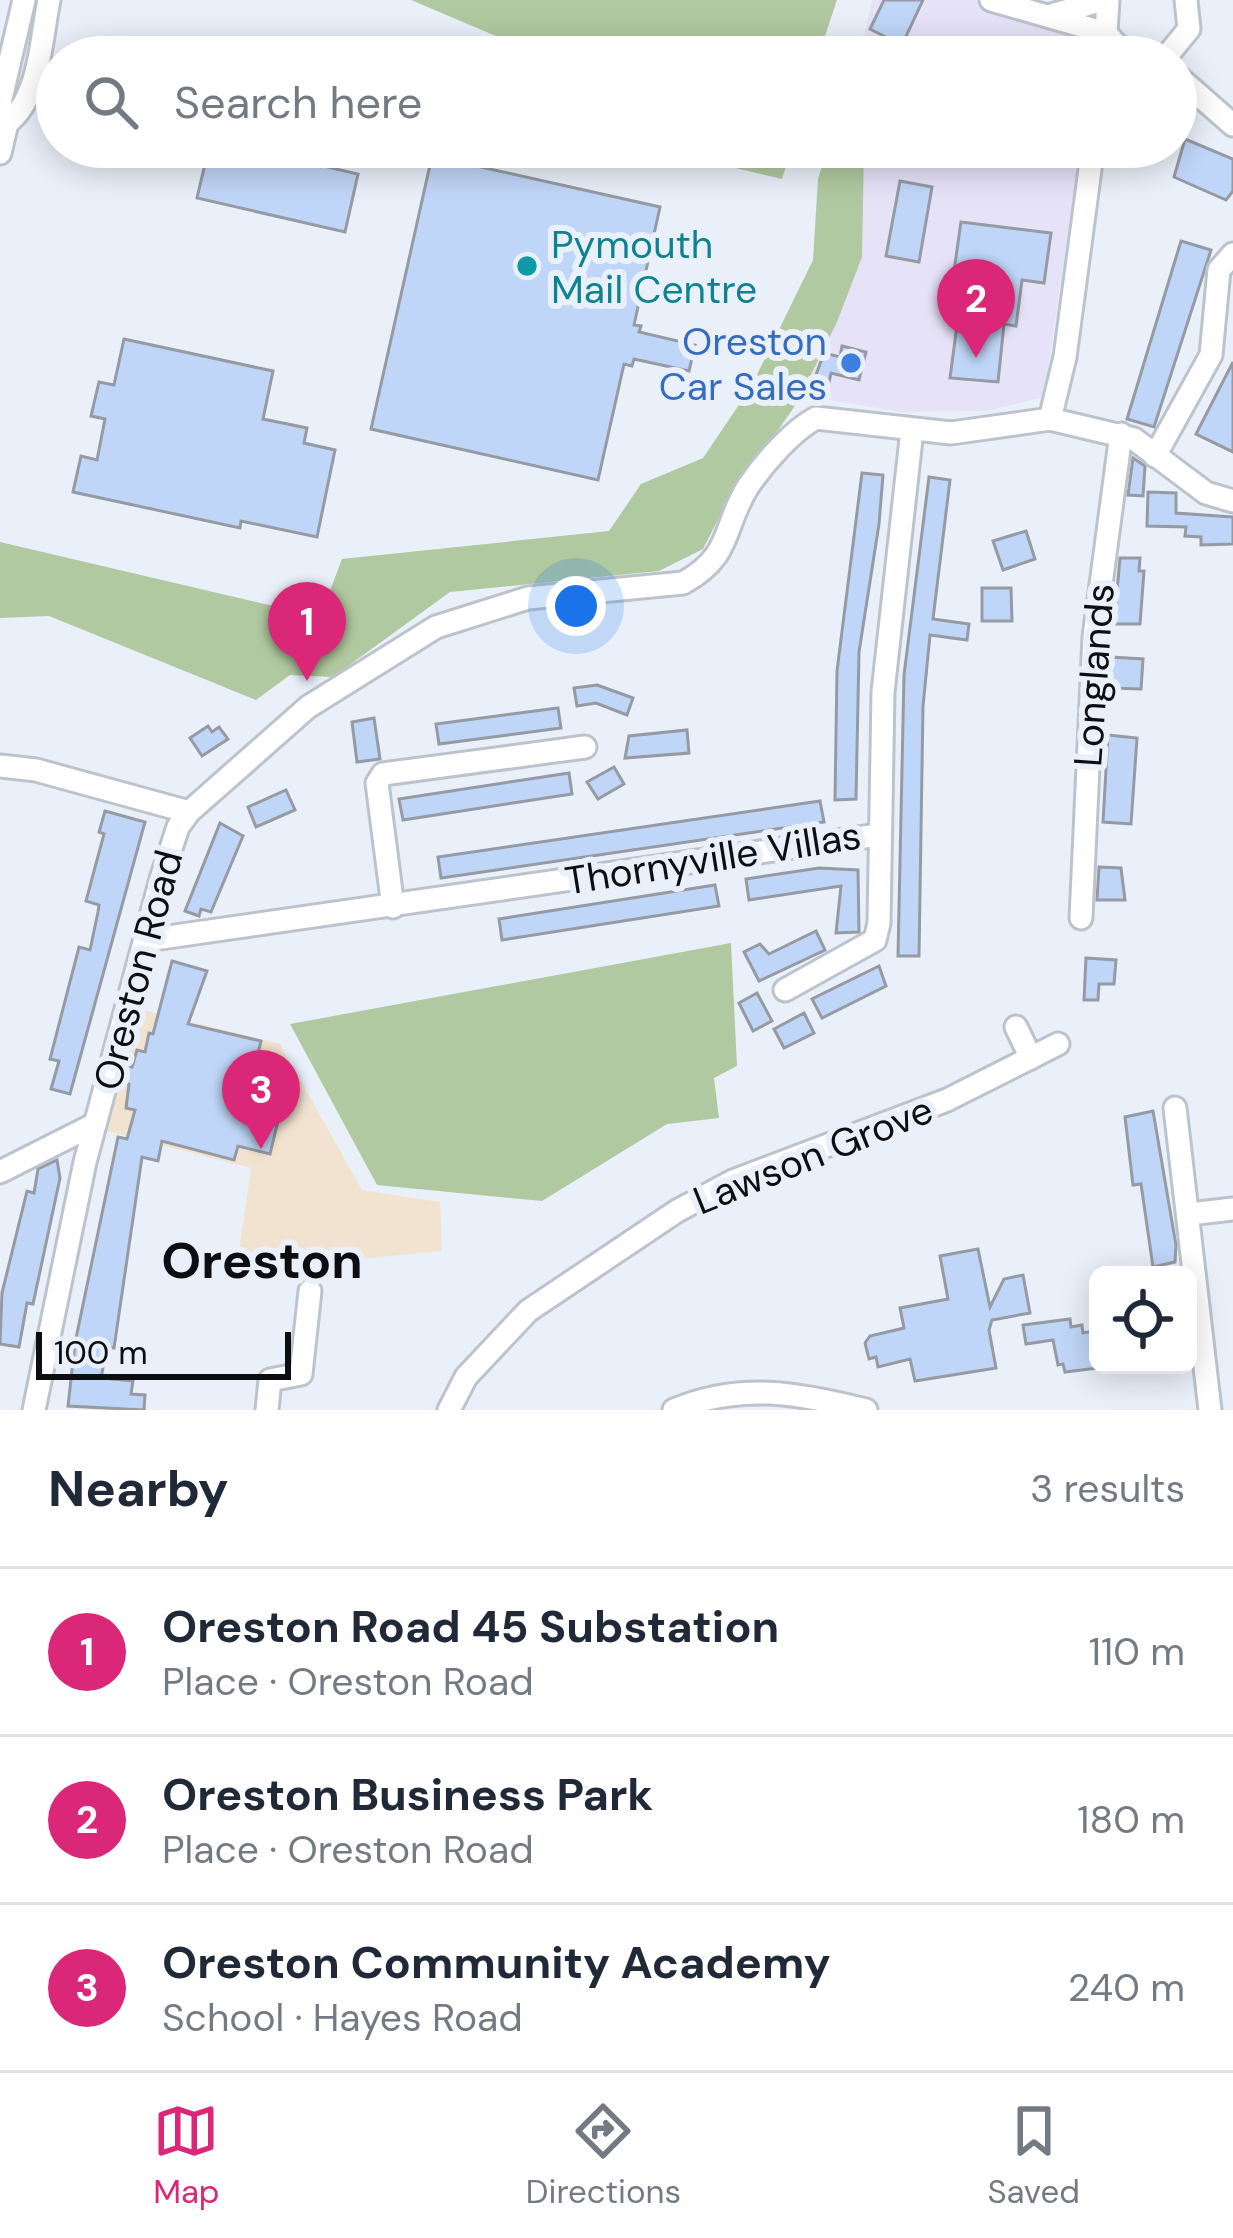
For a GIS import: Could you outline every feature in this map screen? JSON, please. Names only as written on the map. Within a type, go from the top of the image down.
[{"type":"street","points":[[0,153],[7,123],[0,103],[24,0]]},
{"type":"street","points":[[42,36],[49,0]]},
{"type":"street","points":[[991,0],[1047,16],[1090,36]]},
{"type":"street","points":[[1047,16],[1106,0],[1107,36]]},
{"type":"street","points":[[1181,36],[1190,15],[1186,0]]},
{"type":"street","points":[[7,123],[20,114],[36,63]]},
{"type":"street","points":[[1197,86],[1205,100]]},
{"type":"street","points":[[1197,93],[1233,125]]},
{"type":"street","points":[[1061,422],[1090,168]]},
{"type":"street","points":[[1155,456],[1211,355],[1219,270],[1233,254]]},
{"type":"street","name":"Oreston Road","points":[[34,1410],[95,1124],[178,827],[189,812],[308,707],[436,627],[528,598],[683,583],[703,572],[722,552],[750,483],[799,428],[816,418],[951,433],[1061,422],[1115,432]]},
{"type":"street","name":"Thornyville Villas","points":[[147,940],[878,835],[886,646],[912,430]]},
{"type":"street","points":[[1115,432],[1207,493],[1233,501]]},
{"type":"street","name":"Longlands","points":[[1081,918],[1094,637],[1115,432]]},
{"type":"street","points":[[393,907],[377,783],[382,774],[585,747]]},
{"type":"street","points":[[0,766],[36,770],[189,812]]},
{"type":"street","points":[[785,989],[875,940],[878,835]]},
{"type":"street","points":[[1016,1027],[1031,1058]]},
{"type":"street","name":"Lawson Grove","points":[[449,1410],[466,1377],[528,1311],[677,1211],[733,1181],[947,1100],[1058,1044]]},
{"type":"street","points":[[1175,1108],[1178,1160],[1190,1214],[1195,1312],[1210,1410]]},
{"type":"street","points":[[0,1172],[95,1124]]},
{"type":"street","points":[[1190,1214],[1233,1209]]},
{"type":"street","points":[[267,1410],[270,1380],[301,1374],[310,1291]]},
{"type":"street","points":[[674,1410],[727,1393],[760,1390],[796,1392],[866,1410]]},
{"type":"shaded area","points":[[872,0],[977,0],[1071,36],[864,36]]},
{"type":"shaded area","points":[[863,168],[1077,168],[1044,397],[986,411],[900,412],[801,395],[862,257]]},
{"type":"shaded area","points":[[139,1009],[280,1044],[362,1190],[440,1202],[442,1251],[236,1271],[251,1168],[106,1131]]},
{"type":"green space","points":[[411,0],[837,0],[825,36],[496,36]]},
{"type":"green space","points":[[735,168],[785,168],[782,179]]},
{"type":"green space","points":[[821,168],[864,168],[862,257],[797,403],[725,506],[703,549],[659,571],[450,592],[333,677],[290,675],[256,700],[49,616],[0,618],[0,542],[320,617],[342,559],[609,531],[641,484],[703,458],[751,387],[813,260]]},
{"type":"green space","points":[[731,943],[737,1066],[714,1078],[719,1118],[667,1124],[542,1201],[377,1185],[290,1024]]},
{"type":"building","points":[[884,0],[923,0],[906,36],[884,36],[870,29]]},
{"type":"building","points":[[1197,144],[1233,159],[1233,191],[1226,200],[1174,177],[1177,168],[1197,168]]},
{"type":"building","points":[[204,168],[332,168],[358,174],[345,232],[197,198]]},
{"type":"building","name":"Pymouth Mail Centre","points":[[429,168],[486,168],[660,207],[634,325],[641,326],[639,332],[695,345],[689,371],[634,359],[632,366],[624,364],[598,480],[371,429]]},
{"type":"building","points":[[900,181],[932,187],[919,262],[886,256]]},
{"type":"building","points":[[961,222],[1051,233],[1044,283],[1022,280],[1016,326],[1004,324],[998,382],[950,378],[964,272],[954,271]]},
{"type":"building","points":[[1181,241],[1211,250],[1154,427],[1127,419]]},
{"type":"building","points":[[124,339],[273,371],[263,419],[307,428],[304,443],[335,450],[317,537],[241,521],[240,528],[73,492],[81,456],[97,460],[105,419],[91,416],[99,382],[114,385]]},
{"type":"building","points":[[842,346],[866,352],[859,380],[831,373],[828,387],[813,383],[824,353],[840,357]]},
{"type":"building","points":[[1233,362],[1233,452],[1196,434]]},
{"type":"building","points":[[1133,458],[1145,466],[1143,496],[1128,495]]},
{"type":"building","points":[[862,473],[883,475],[879,524],[859,652],[856,799],[835,800],[837,671]]},
{"type":"building","points":[[929,477],[950,480],[933,619],[969,624],[967,640],[930,635],[923,706],[919,956],[898,956],[904,675]]},
{"type":"building","points":[[1148,492],[1176,493],[1176,513],[1233,517],[1233,544],[1201,545],[1201,537],[1185,536],[1186,527],[1147,526]]},
{"type":"building","points":[[1026,531],[1035,559],[1003,570],[993,541]]},
{"type":"building","points":[[1120,558],[1140,558],[1139,571],[1144,571],[1140,624],[1114,624]]},
{"type":"building","points":[[982,588],[1011,588],[1012,621],[982,621]]},
{"type":"building","points":[[1111,657],[1143,659],[1141,689],[1110,688]]},
{"type":"building","points":[[597,685],[633,698],[627,715],[596,703],[577,706],[574,688]]},
{"type":"building","points":[[558,708],[561,728],[439,744],[436,724]]},
{"type":"building","points":[[374,718],[380,759],[357,762],[352,722]]},
{"type":"building","points":[[208,726],[212,732],[219,727],[228,739],[202,756],[190,738]]},
{"type":"building","points":[[687,730],[689,753],[625,758],[629,736]]},
{"type":"building","points":[[1108,735],[1137,738],[1131,824],[1103,822]]},
{"type":"building","points":[[614,767],[624,784],[598,799],[587,782]]},
{"type":"building","points":[[569,773],[572,794],[403,820],[399,799]]},
{"type":"building","points":[[286,790],[295,810],[256,827],[248,807]]},
{"type":"building","points":[[820,801],[824,822],[441,878],[438,857]]},
{"type":"building","points":[[105,811],[145,822],[70,1094],[51,1089],[59,1061],[50,1059],[79,947],[90,950],[99,905],[86,901],[104,834],[99,832]]},
{"type":"building","points":[[220,823],[243,836],[211,912],[201,909],[199,916],[185,911]]},
{"type":"building","points":[[1099,867],[1121,868],[1125,900],[1097,900]]},
{"type":"building","points":[[819,868],[858,870],[859,932],[836,933],[841,886],[749,900],[746,879]]},
{"type":"building","points":[[715,885],[719,906],[502,940],[499,919]]},
{"type":"building","points":[[816,931],[825,950],[759,981],[744,952],[760,944],[769,954]]},
{"type":"building","points":[[1086,958],[1116,960],[1114,984],[1099,984],[1098,1000],[1084,1000]]},
{"type":"building","points":[[172,961],[207,971],[188,1024],[261,1041],[250,1084],[285,1092],[270,1154],[238,1146],[234,1160],[162,1141],[158,1161],[142,1157],[114,1348],[107,1347],[101,1378],[133,1381],[131,1394],[145,1395],[144,1410],[68,1406],[75,1343],[118,1137],[127,1139],[135,1110],[126,1108],[129,1084],[122,1082],[127,1065],[132,1067],[137,1050],[145,1052],[149,1033],[153,1034]]},
{"type":"building","points":[[879,966],[886,986],[822,1018],[812,999]]},
{"type":"building","points":[[757,993],[772,1021],[753,1031],[739,1003]]},
{"type":"building","points":[[804,1013],[814,1033],[784,1048],[774,1029]]},
{"type":"building","points":[[1153,1111],[1175,1262],[1153,1266],[1141,1184],[1133,1185],[1125,1117]]},
{"type":"building","points":[[57,1160],[60,1178],[33,1304],[27,1303],[19,1347],[0,1344],[2,1293],[27,1191],[34,1193],[38,1169]]},
{"type":"building","points":[[978,1249],[990,1307],[1004,1279],[1023,1275],[1030,1313],[992,1320],[989,1330],[996,1368],[915,1381],[910,1359],[878,1367],[876,1357],[869,1359],[865,1343],[870,1336],[904,1328],[900,1308],[948,1299],[940,1256]]},
{"type":"building","points":[[1070,1319],[1071,1327],[1082,1325],[1083,1333],[1089,1332],[1089,1369],[1065,1372],[1063,1364],[1058,1365],[1053,1340],[1026,1344],[1023,1325]]},
{"type":"place","name":"Pymouth Mail Centre","points":[[527,266]]},
{"type":"place","name":"Oreston Business Park","points":[[976,358]]},
{"type":"place","name":"Oreston Car Sales","points":[[851,363]]},
{"type":"place","name":"Oreston Road 45 Substation","points":[[307,681]]},
{"type":"place","name":"Oreston Community Academy","points":[[261,1149]]},
{"type":"district","name":"Oreston","points":[[262,1260]]}]
